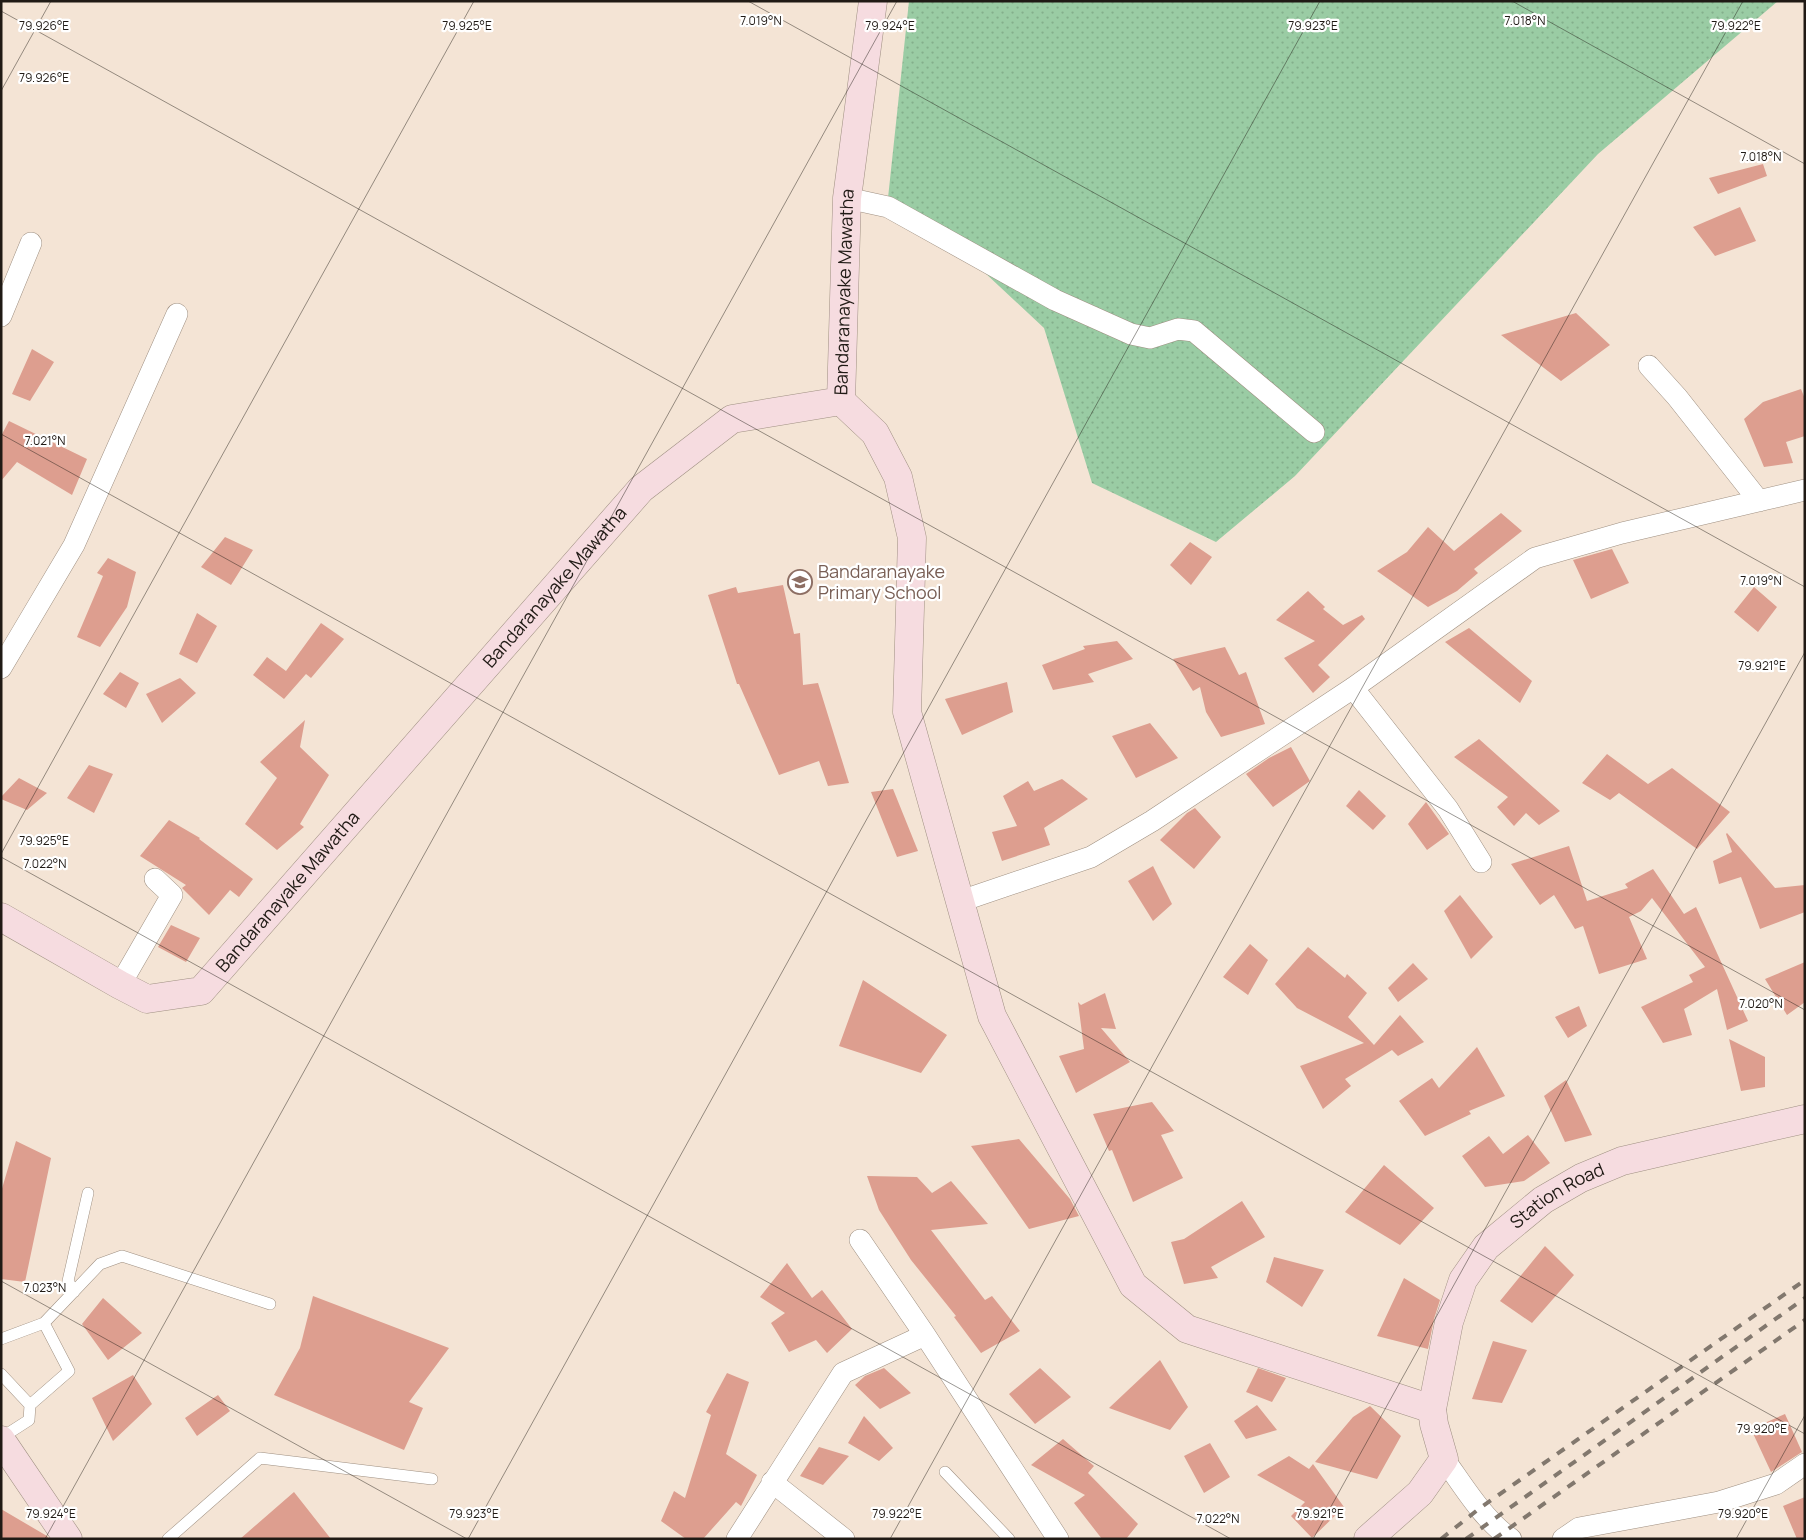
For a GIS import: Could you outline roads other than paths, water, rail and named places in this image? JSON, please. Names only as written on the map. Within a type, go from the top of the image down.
[{"type":"street","name":"Bandaranayake Mawatha","points":[[1,917],[147,999],[201,991],[642,489],[732,419],[841,401],[847,198],[873,1]]},
{"type":"street","points":[[847,198],[888,208],[1056,300],[1131,334],[1150,338],[1178,329],[1194,331],[1314,432]]},
{"type":"street","points":[[1,316],[31,243]]},
{"type":"street","points":[[1,668],[74,545],[177,314]]},
{"type":"street","points":[[1649,366],[1678,397],[1759,500]]},
{"type":"street","points":[[841,401],[875,433],[898,477],[912,538],[907,712],[992,1016],[1133,1285],[1187,1329],[1432,1409],[1434,1424],[1444,1459],[1480,1508],[1511,1539]]},
{"type":"street","points":[[961,901],[1091,857],[1152,821],[1353,688],[1535,558],[1622,533],[1805,490]]},
{"type":"street","points":[[1353,688],[1448,809],[1481,862]]},
{"type":"street","points":[[120,985],[172,894],[156,879]]},
{"type":"street","name":"Station Road","points":[[1432,1409],[1449,1322],[1462,1280],[1486,1247],[1543,1200],[1581,1178],[1622,1161],[1805,1119]]},
{"type":"street","points":[[860,1240],[925,1335],[1058,1539]]},
{"type":"street","points":[[737,1539],[842,1374],[925,1335]]},
{"type":"street","points":[[1,1439],[68,1539]]},
{"type":"street","points":[[1368,1539],[1420,1493],[1444,1459]]},
{"type":"street","points":[[1563,1539],[1579,1528],[1729,1499],[1776,1484],[1805,1464]]},
{"type":"street","points":[[772,1482],[844,1539]]},
{"type":"lane","points":[[74,1292],[68,1281],[88,1192]]},
{"type":"lane","points":[[1,1339],[44,1323],[100,1264],[122,1256],[270,1304]]},
{"type":"lane","points":[[1,1439],[29,1420],[30,1404],[69,1371],[44,1323]]},
{"type":"lane","points":[[1,1374],[30,1404]]},
{"type":"lane","points":[[168,1539],[260,1458],[432,1479]]},
{"type":"lane","points":[[945,1472],[1009,1539]]},
{"type":"railway","points":[[1441,1539],[1480,1508],[1805,1280]]},
{"type":"railway","points":[[1466,1539],[1805,1298]]},
{"type":"railway","points":[[1494,1539],[1805,1320]]},
{"type":"place","name":"Bandaranayake Primary School","points":[[800,582]]}]
